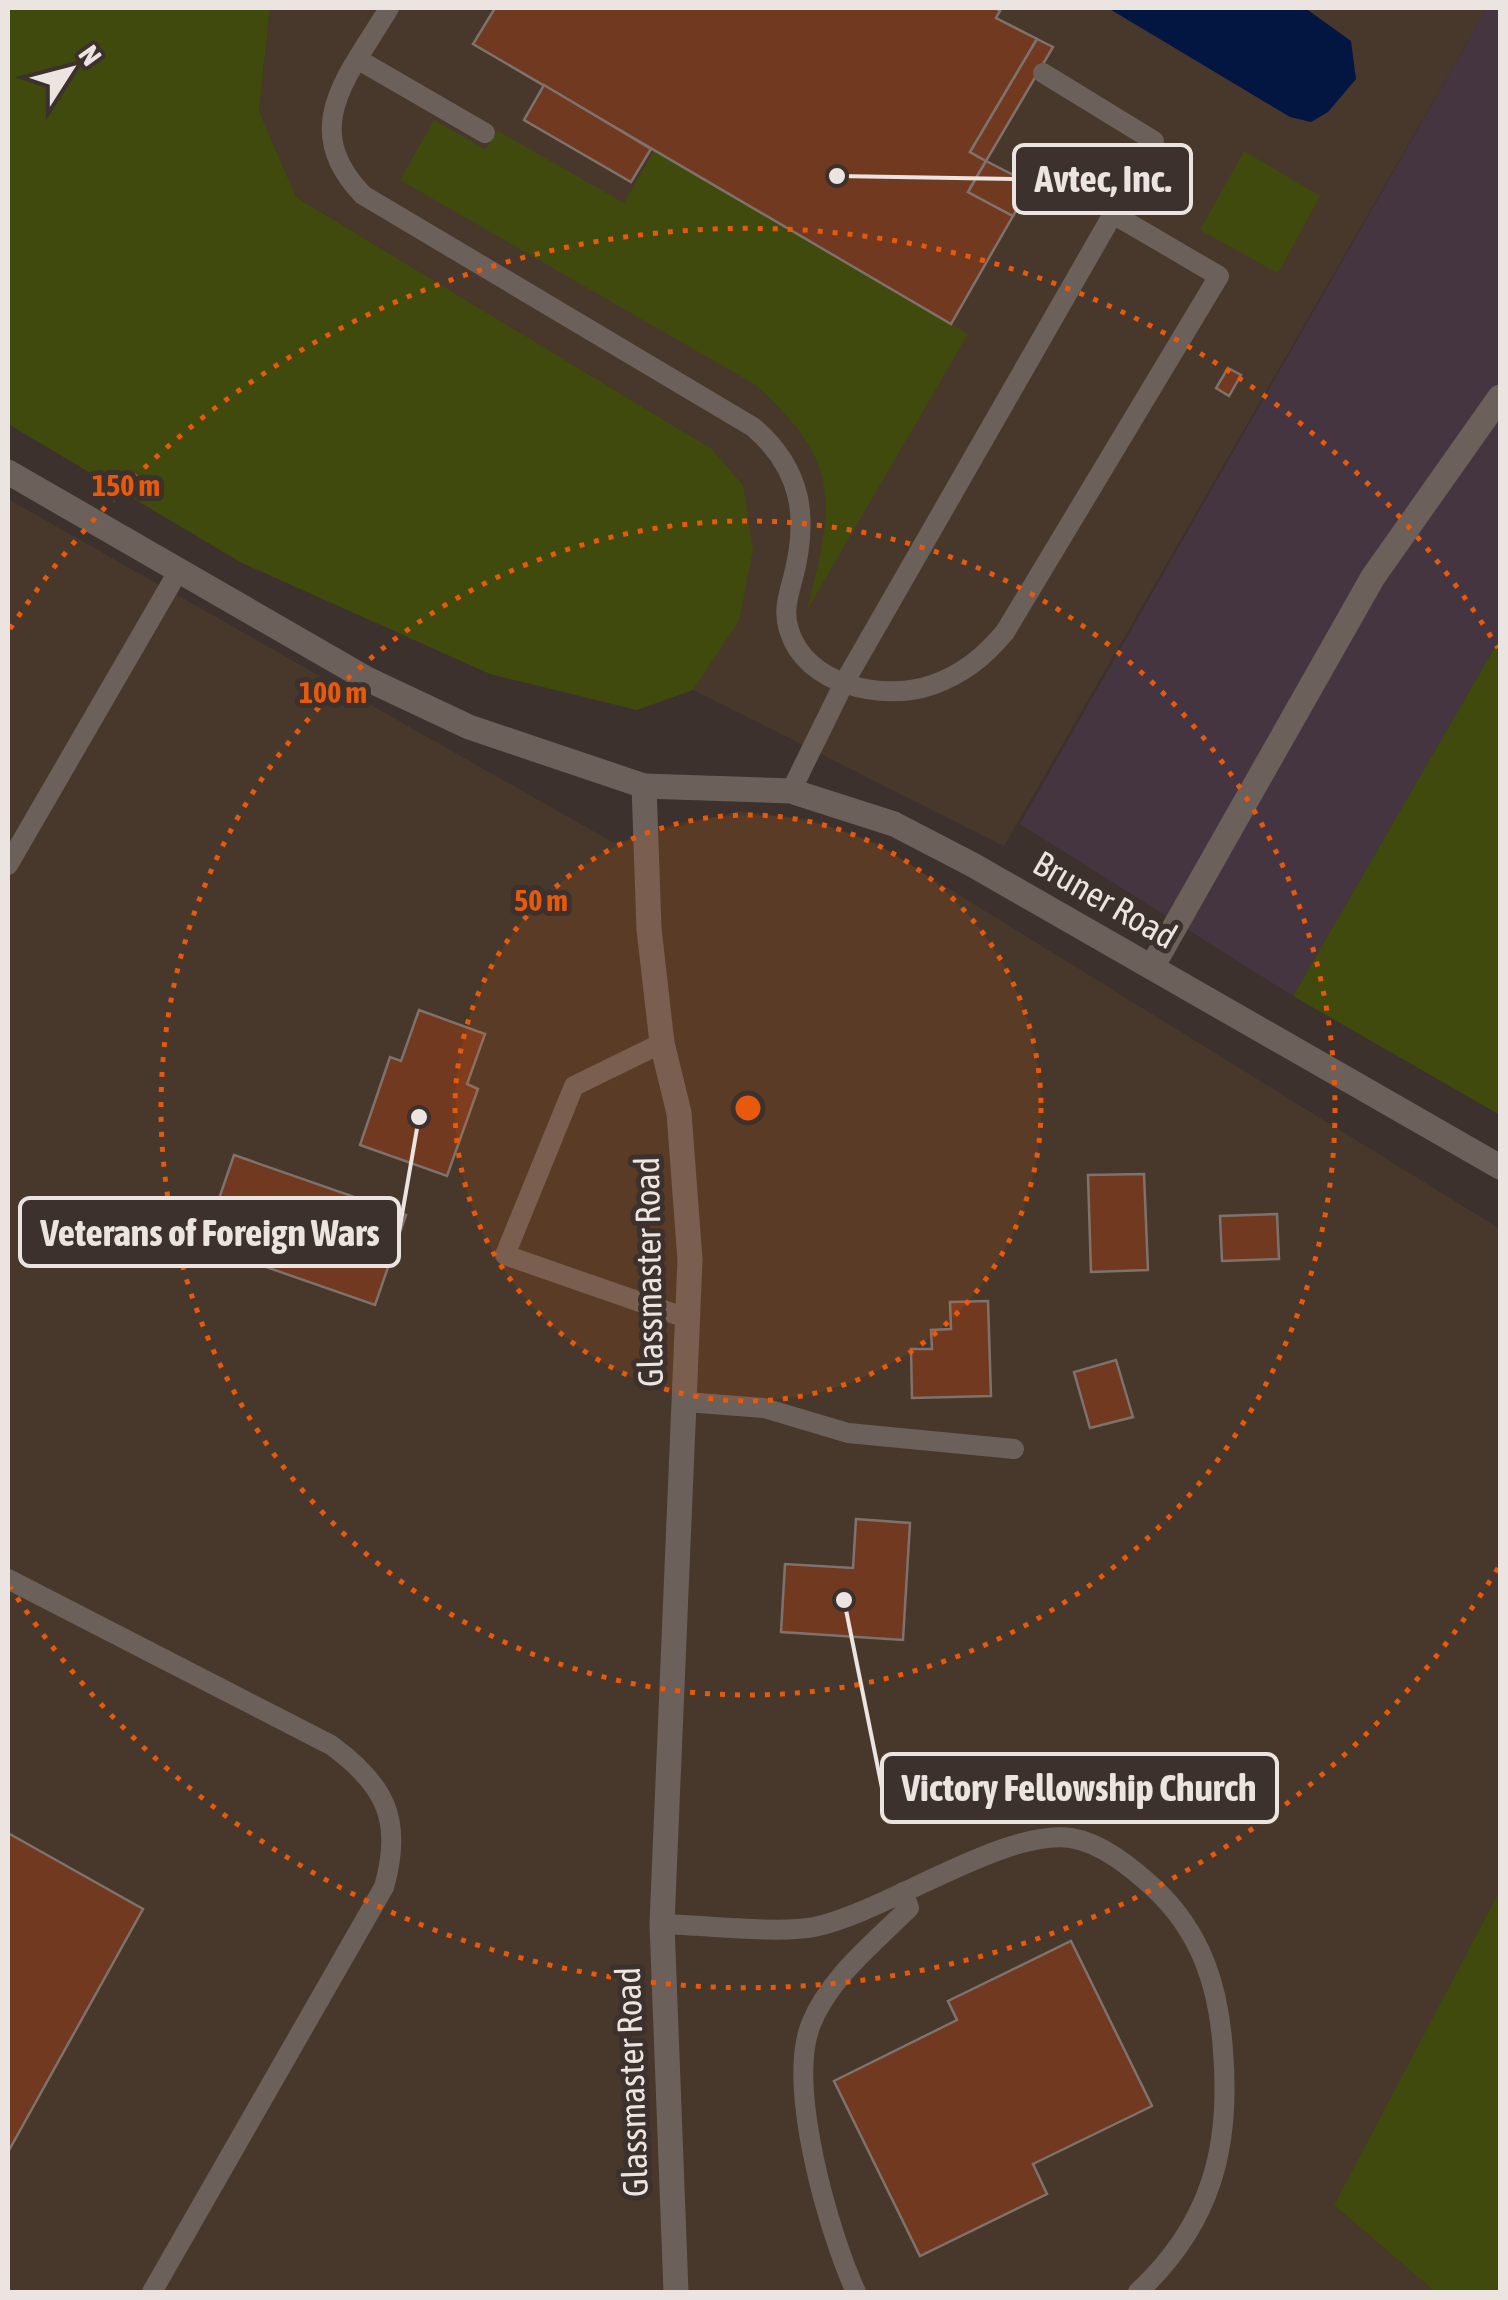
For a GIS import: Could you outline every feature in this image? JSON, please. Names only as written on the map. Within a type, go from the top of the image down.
[{"type":"street","points":[[1152,967],[1373,577],[1500,397]]},
{"type":"street","points":[[8,472],[367,679],[469,727],[644,786]]},
{"type":"street","name":"Bruner Road","points":[[644,786],[791,791],[894,824],[1500,1167]]},
{"type":"street","name":"Glassmaster Road","points":[[644,786],[644,874],[662,1043],[678,1113],[689,1210],[686,1402],[662,1924],[676,2292]]},
{"type":"lane","points":[[389,8],[330,116],[329,136],[335,157],[364,195],[753,427],[785,460],[802,514],[786,606],[790,632],[810,664],[844,683],[901,690],[928,686],[985,656],[1005,632],[1219,276],[1113,214]]},
{"type":"lane","points":[[359,60],[484,132]]},
{"type":"lane","points":[[791,791],[844,683],[1154,141],[1042,73]]},
{"type":"lane","points":[[8,865],[179,570]]},
{"type":"lane","points":[[662,1043],[574,1086],[505,1255],[689,1319]]},
{"type":"lane","points":[[686,1402],[764,1408],[848,1433],[1014,1449]]},
{"type":"lane","points":[[8,1580],[331,1745],[357,1763],[379,1790],[393,1824],[394,1855],[384,1888],[152,2292]]},
{"type":"lane","points":[[662,1924],[813,1927],[1032,1839],[1072,1838],[1110,1853],[1142,1877],[1174,1907],[1199,1944],[1215,1986],[1226,2086],[1213,2186],[1182,2241],[1138,2292]]},
{"type":"lane","points":[[856,2292],[837,2251],[817,2166],[804,2082],[804,2053],[810,2026],[826,1996],[909,1908],[903,1892]]},
{"type":"shaded area","points":[[270,8],[1486,10],[1004,846],[693,690],[739,621],[743,485],[712,449],[296,197],[259,111]]},
{"type":"shaded area","points":[[1483,8],[1500,8],[1500,638],[1293,996],[1020,824],[1486,10]]},
{"type":"shaded area","points":[[8,499],[614,843],[739,811],[807,819],[875,843],[1500,1229],[1500,1890],[1334,2205],[1435,2292],[8,2292]]},
{"type":"green space","points":[[8,8],[270,8],[259,111],[296,197],[712,449],[743,485],[753,550],[739,621],[693,690],[637,710],[490,674],[242,563],[8,424]]},
{"type":"green space","points":[[434,120],[485,149],[498,131],[624,203],[654,151],[968,334],[807,610],[826,513],[817,463],[804,439],[756,385],[400,180]]},
{"type":"green space","points":[[1244,151],[1320,196],[1278,273],[1200,230]]},
{"type":"green space","points":[[1500,638],[1500,1115],[1293,996]]},
{"type":"green space","points":[[1500,1890],[1500,2292],[1435,2292],[1334,2205]]},
{"type":"water","points":[[1108,8],[1305,8],[1351,41],[1356,79],[1328,112],[1311,122],[1290,117]]},
{"type":"building","points":[[495,8],[995,8],[1000,11],[996,18],[1037,39],[970,152],[986,161],[968,192],[1013,216],[951,324],[473,44]]},
{"type":"building","points":[[1037,39],[1053,47],[986,161],[970,152]]},
{"type":"building","points":[[544,85],[651,149],[631,182],[524,120]]},
{"type":"building","points":[[986,161],[1031,184],[1013,216],[968,192]]},
{"type":"building","points":[[1228,368],[1241,375],[1229,396],[1216,388]]},
{"type":"building","points":[[419,1010],[485,1034],[467,1084],[478,1089],[447,1176],[360,1145],[390,1057],[401,1061]]},
{"type":"building","points":[[234,1155],[406,1215],[375,1305],[203,1245]]},
{"type":"building","points":[[1144,1174],[1148,1270],[1091,1272],[1088,1175]]},
{"type":"building","points":[[1277,1214],[1279,1259],[1222,1261],[1220,1216]]},
{"type":"building","points":[[988,1301],[991,1396],[912,1398],[911,1349],[932,1349],[931,1330],[951,1329],[950,1302]]},
{"type":"building","points":[[1116,1360],[1133,1417],[1090,1428],[1074,1372]]},
{"type":"building","points":[[856,1519],[910,1523],[903,1640],[781,1632],[785,1564],[853,1568]]},
{"type":"building","points":[[8,1833],[143,1909],[8,2152]]},
{"type":"building","points":[[1071,1941],[1152,2106],[1033,2164],[1047,2194],[920,2256],[834,2081],[957,2020],[948,2001]]},
{"type":"place","name":"Avtec, Inc.","points":[[837,176]]},
{"type":"place","name":"Veterans of Foreign Wars","points":[[419,1117]]},
{"type":"place","name":"Victory Fellowship Church","points":[[844,1600]]}]
